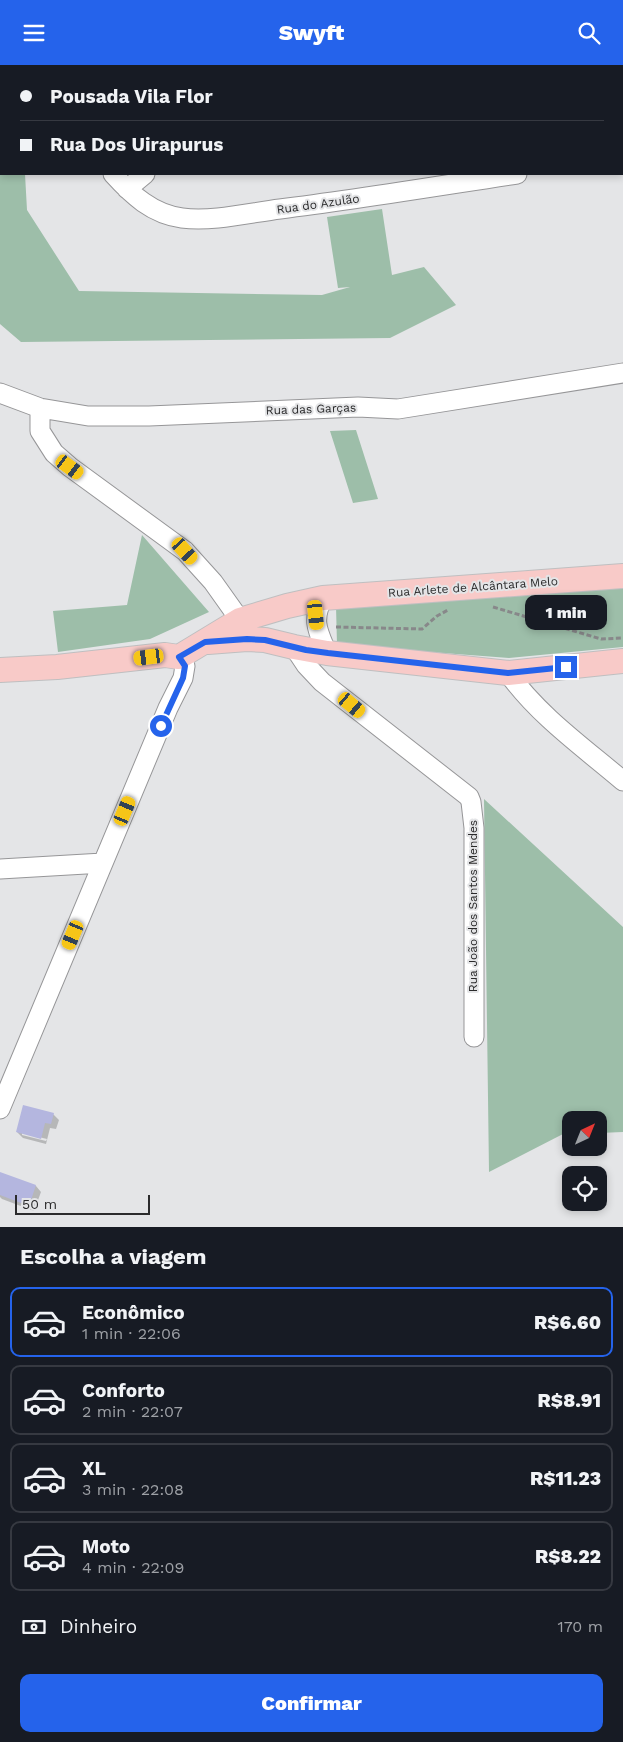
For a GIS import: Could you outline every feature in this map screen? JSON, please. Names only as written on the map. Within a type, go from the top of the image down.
[{"type":"main road","name":"Rua Arlete de Alcântara Melo","points":[[243,629],[287,605],[323,598],[623,576]]},
{"type":"main road","points":[[0,670],[67,666],[165,655],[179,657],[205,642],[243,629],[265,640],[328,653],[508,673],[623,661]]},
{"type":"street","name":"Rua do Azulão","points":[[114,175],[141,202],[160,212],[181,218],[210,218],[350,200],[511,175]]},
{"type":"street","points":[[127,189],[144,175]]},
{"type":"street","name":"Rua das Garças","points":[[0,393],[40,408],[88,416],[149,416],[349,407],[398,409],[623,373]]},
{"type":"street","points":[[40,408],[40,431],[54,453],[70,467],[185,551],[213,582],[243,629]]},
{"type":"street","points":[[323,598],[316,615],[317,627],[328,653]]},
{"type":"street","name":"Rua João dos Santos Mendes","points":[[294,647],[306,665],[322,682],[469,797],[474,828],[474,1037]]},
{"type":"street","points":[[0,1109],[6,1077],[103,863],[168,708],[183,678],[185,666],[179,657]]},
{"type":"street","points":[[508,673],[539,710],[623,781]]},
{"type":"street","points":[[0,869],[103,863]]},
{"type":"path","points":[[485,605],[601,639],[623,638]]},
{"type":"path","points":[[317,627],[422,629],[437,616],[455,606]]},
{"type":"green space","points":[[0,175],[25,175],[27,210],[79,291],[322,295],[350,287],[338,288],[327,217],[382,209],[392,275],[424,267],[456,305],[390,338],[21,342],[0,324]]},
{"type":"green space","points":[[356,430],[378,499],[353,503],[330,431]]},
{"type":"green space","points":[[142,535],[209,612],[150,639],[58,652],[53,611],[127,605]]},
{"type":"green space","points":[[623,584],[623,647],[509,658],[337,645],[336,606]]},
{"type":"green space","points":[[484,799],[623,927],[623,1132],[608,1133],[608,1111],[562,1111],[562,1135],[489,1172]]},
{"type":"building","points":[[23,1105],[54,1113],[51,1124],[45,1123],[41,1139],[16,1132]]},
{"type":"building","points":[[0,1172],[36,1185],[29,1206],[0,1195]]},
{"type":"route","points":[[161,726],[183,678],[185,666],[179,657],[205,642],[247,639],[265,640],[286,646],[328,653],[508,673],[566,667]]}]
